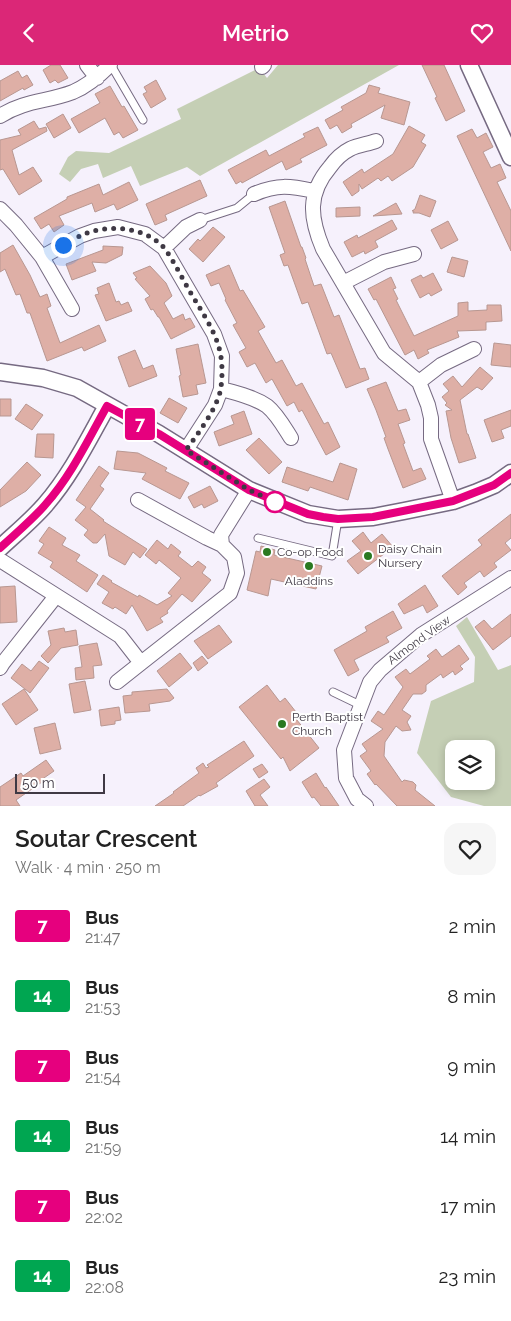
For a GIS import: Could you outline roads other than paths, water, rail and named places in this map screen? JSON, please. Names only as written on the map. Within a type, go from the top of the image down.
[{"type":"street","points":[[87,65],[97,78]]},
{"type":"street","points":[[0,116],[14,107],[73,92],[97,78],[111,65]]},
{"type":"street","points":[[469,65],[511,157]]},
{"type":"street","points":[[376,141],[350,149],[335,161],[323,175],[314,191],[312,206],[317,235],[323,249],[384,353],[420,382],[431,417],[431,439],[453,501]]},
{"type":"street","points":[[254,194],[266,189],[286,186],[314,191]]},
{"type":"street","points":[[0,209],[16,225],[42,257],[72,309]]},
{"type":"street","points":[[164,248],[186,227],[200,220]]},
{"type":"street","points":[[42,257],[87,233],[118,227],[145,234],[164,248],[214,334],[222,356],[221,389],[215,405],[186,450]]},
{"type":"street","points":[[343,283],[384,263],[414,254]]},
{"type":"street","points":[[420,382],[441,365],[474,349]]},
{"type":"street","points":[[0,372],[60,383],[76,389],[186,450],[249,490],[308,514],[338,519],[373,517],[453,501],[494,485],[511,473]]},
{"type":"street","points":[[221,389],[237,393],[266,406],[280,420],[291,438]]},
{"type":"street","points":[[0,548],[45,505],[60,487],[77,462],[107,406]]},
{"type":"street","points":[[222,545],[221,535],[249,490]]},
{"type":"street","points":[[117,682],[230,593],[237,573],[234,557],[222,545],[138,499]]},
{"type":"street","points":[[0,560],[120,636],[141,663]]},
{"type":"street","name":"Almond View","points":[[366,806],[357,799],[346,778],[344,750],[370,682],[387,663],[421,635],[511,578]]},
{"type":"street","points":[[0,668],[56,596]]},
{"type":"lane","points":[[111,65],[142,120]]},
{"type":"lane","points":[[200,220],[237,207],[254,194]]},
{"type":"lane","points":[[258,538],[332,556],[338,519]]},
{"type":"lane","points":[[333,692],[360,705]]},
{"type":"place","name":"Co-op Food","points":[[267,552]]},
{"type":"place","name":"Daisy Chain Nursery","points":[[368,556]]},
{"type":"place","name":"Aladdins","points":[[309,566]]},
{"type":"place","name":"Perth Baptist Church","points":[[282,724]]}]
